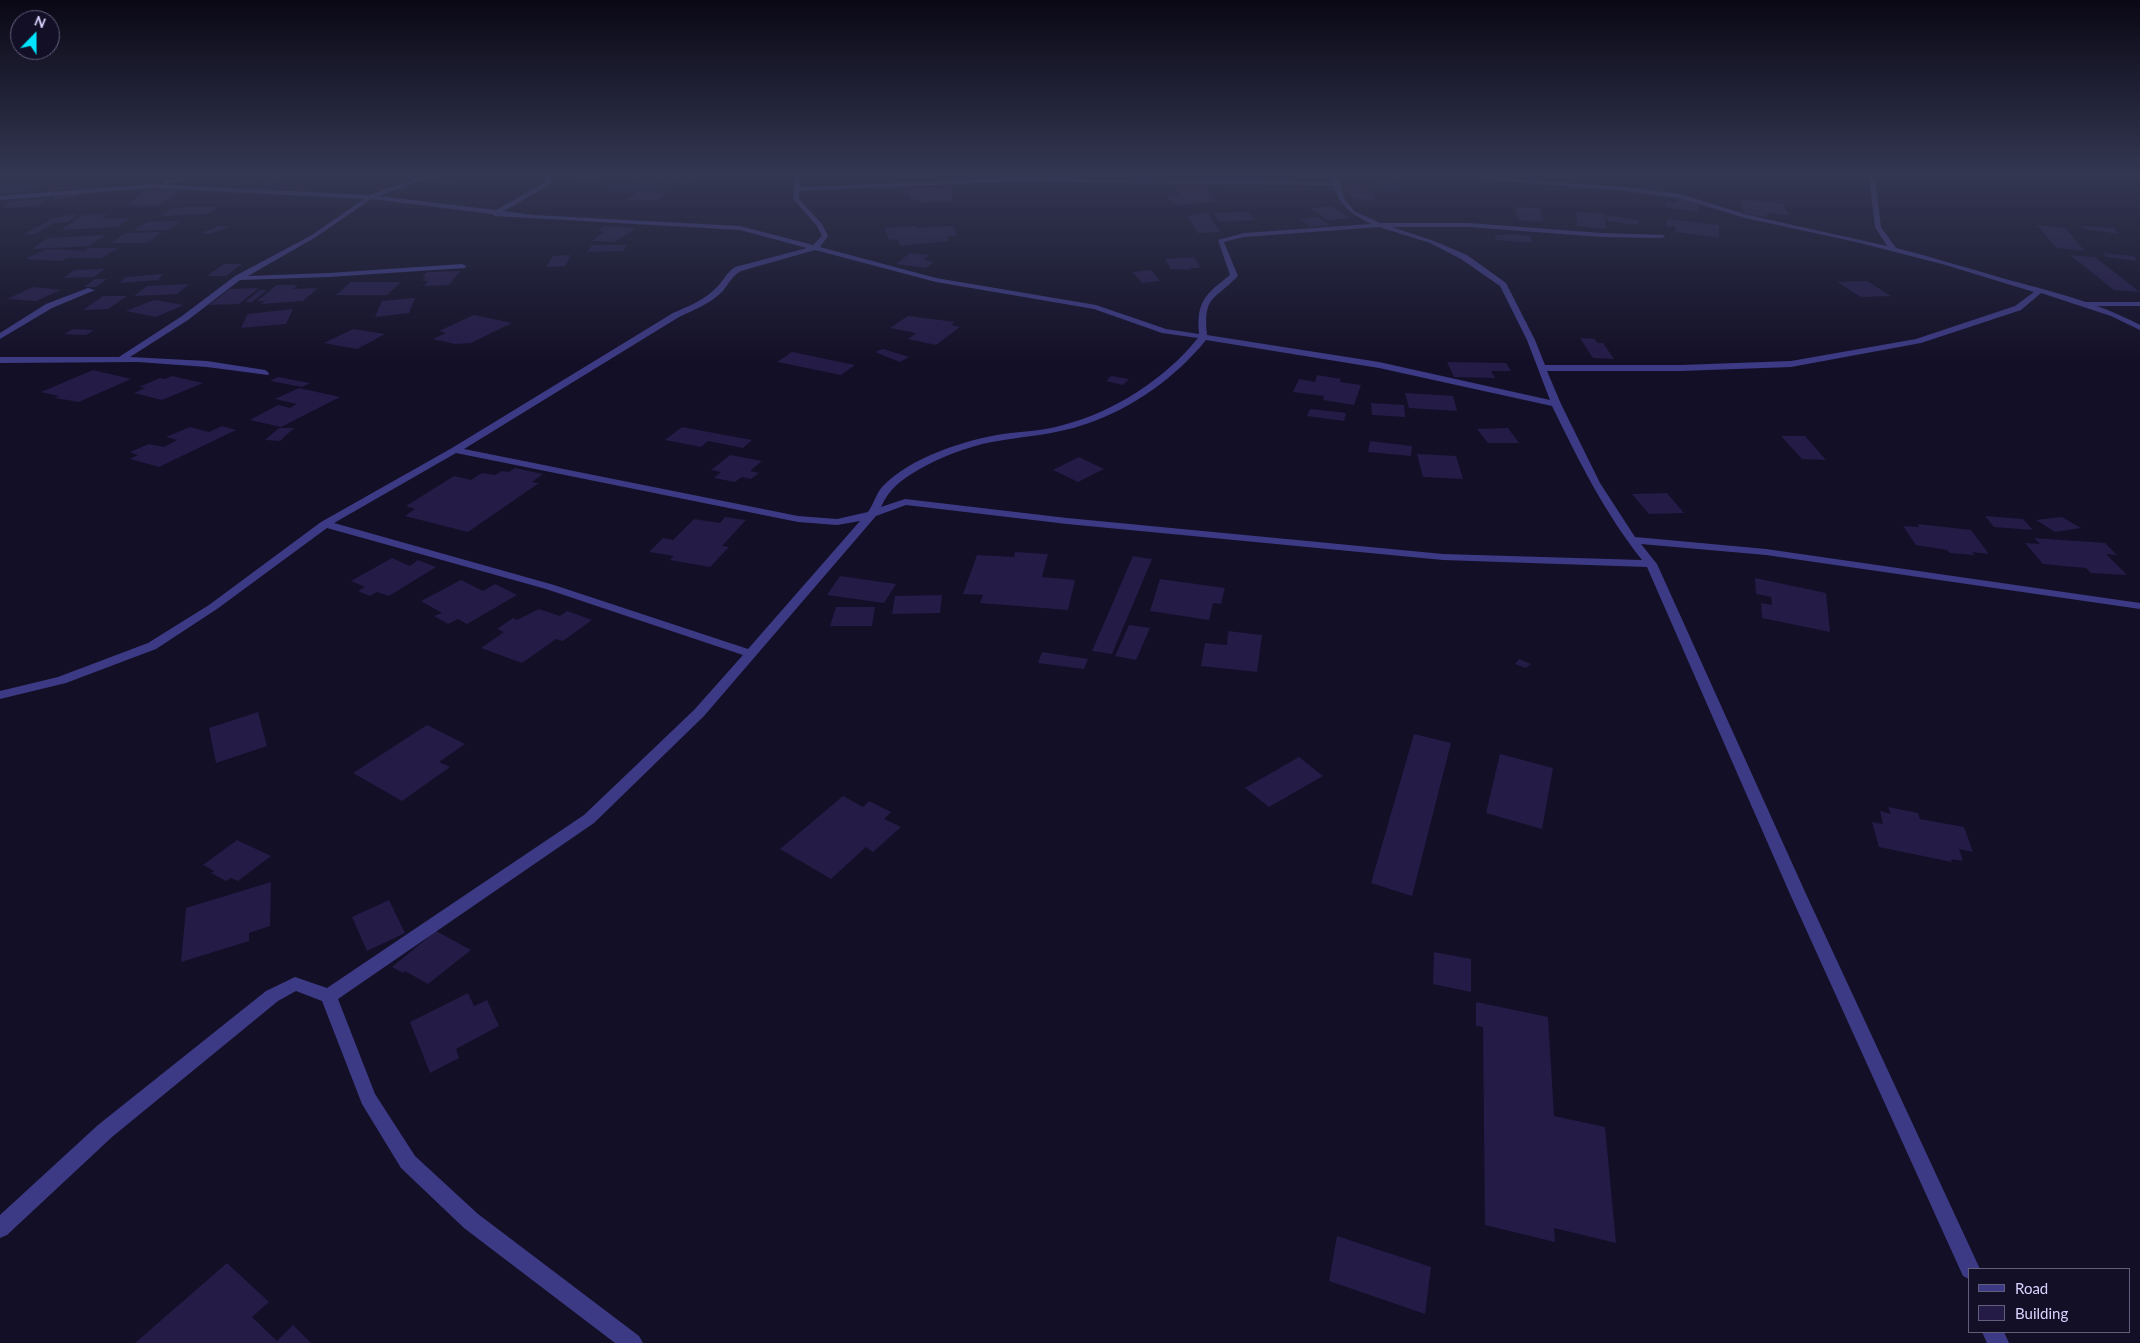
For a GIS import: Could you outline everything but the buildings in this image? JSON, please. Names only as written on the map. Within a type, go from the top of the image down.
[{"type":"street","points":[[119,360],[185,318],[238,278],[307,240]]},
{"type":"street","points":[[780,240],[936,280],[1096,307],[1165,331],[1379,365],[1556,404]]},
{"type":"street","points":[[0,695],[62,680],[152,646],[213,607],[325,524],[455,450],[676,315],[702,303],[720,289],[730,273],[812,249],[823,240]]},
{"type":"street","points":[[329,996],[589,819],[699,713],[874,512],[886,489],[918,466],[980,441],[1068,428],[1093,418],[1156,384],[1196,349],[1203,338],[1200,313],[1205,299],[1234,276],[1220,241],[1225,240]]},
{"type":"street","points":[[1425,240],[1464,257],[1502,285],[1542,368],[1556,404],[1595,483],[1632,540],[1651,564],[1802,903],[1970,1268]]},
{"type":"street","points":[[1850,240],[1944,262],[2088,304],[2114,314],[2140,328]]},
{"type":"street","points":[[1887,240],[1893,249]]},
{"type":"street","points":[[238,278],[329,275],[462,266]]},
{"type":"street","points":[[0,337],[49,306],[91,290]]},
{"type":"street","points":[[1542,368],[1681,368],[1790,364],[1918,341],[2018,308],[2039,291]]},
{"type":"street","points":[[2088,304],[2140,304]]},
{"type":"street","points":[[0,360],[138,359],[207,364],[265,374]]},
{"type":"street","points":[[455,450],[798,519],[837,522],[862,518],[905,502],[1067,521],[1443,557],[1651,564]]},
{"type":"street","points":[[325,524],[550,587],[752,654]]},
{"type":"street","points":[[1632,540],[1766,552],[2140,606]]},
{"type":"street","points":[[0,1228],[105,1131],[272,996],[296,984],[329,996],[368,1098],[408,1162],[471,1221],[632,1343]]}]
